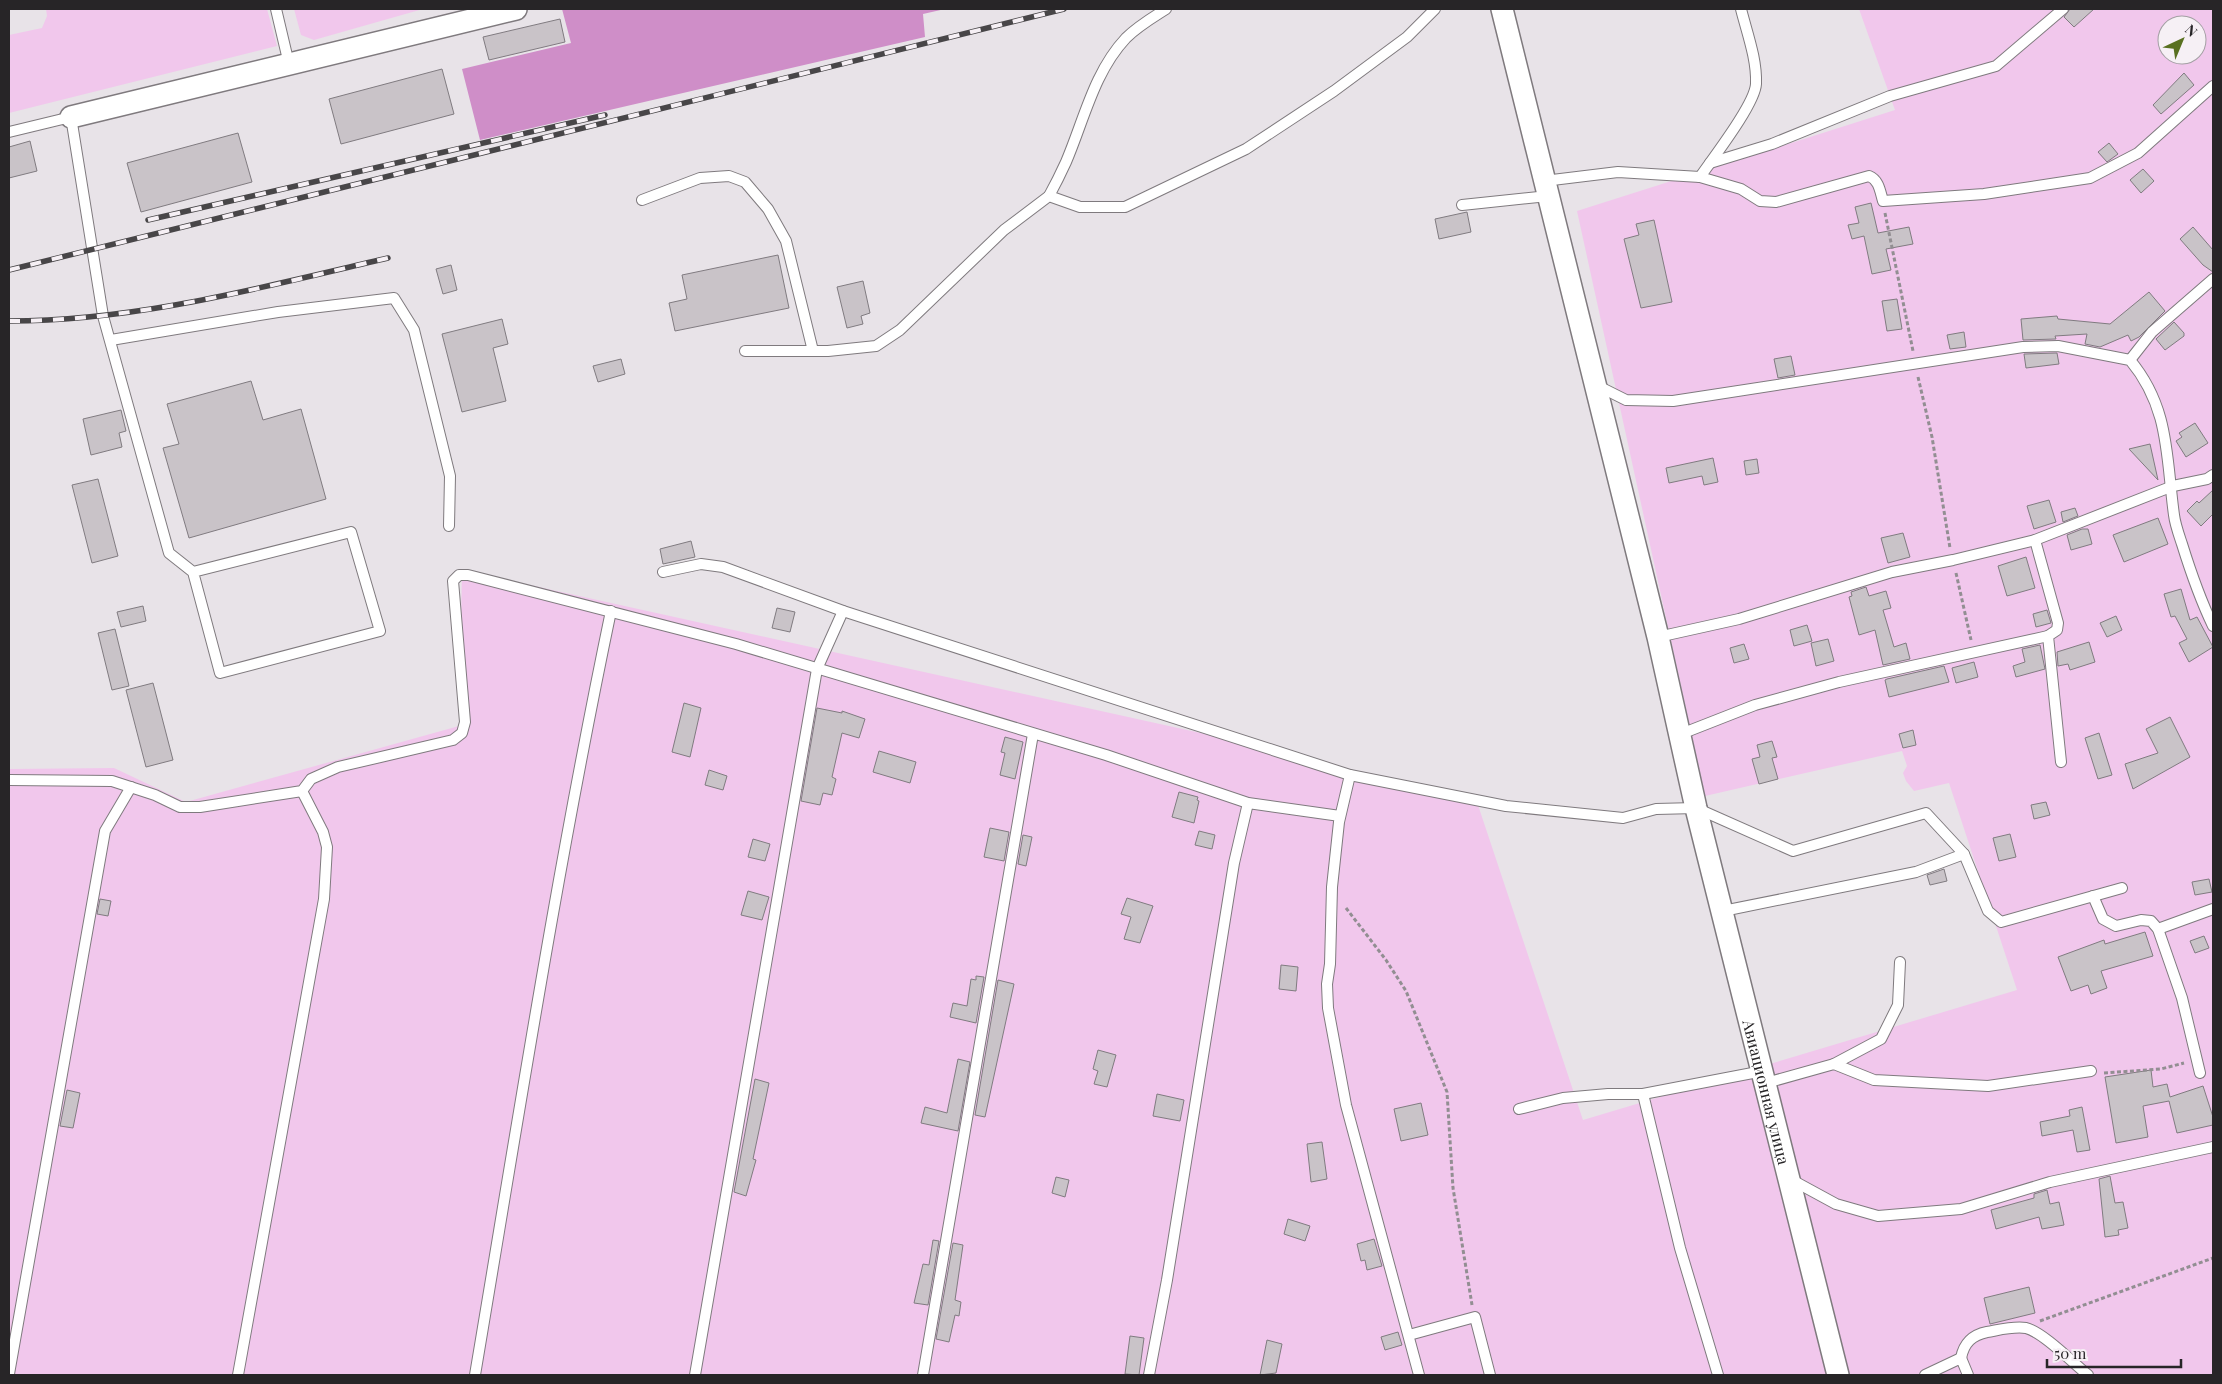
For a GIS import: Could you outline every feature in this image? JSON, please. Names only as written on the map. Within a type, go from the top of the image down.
[{"type":"street","points":[[70,117],[516,9]]},
{"type":"street","name":"Авиационная улица","points":[[1502,9],[1593,383],[1658,637],[1696,808],[1838,1375]]},
{"type":"lane","points":[[276,9],[289,64]]},
{"type":"lane","points":[[745,351],[814,351],[876,346],[900,330],[1004,230],[1049,196],[1066,162],[1085,107],[1106,66],[1125,39],[1141,24],[1166,9]]},
{"type":"lane","points":[[1049,196],[1080,207],[1125,207],[1246,149],[1408,37],[1434,9]]},
{"type":"lane","points":[[1700,177],[1748,105],[1756,87],[1755,66],[1741,9]]},
{"type":"lane","points":[[1710,163],[1790,138],[1890,96],[1996,66],[2063,9]]},
{"type":"lane","points":[[1462,205],[1546,189],[1618,172],[1700,177],[1741,189],[1760,201],[1776,202],[1869,176],[1874,178],[1878,185],[1883,201],[1984,194],[2090,178],[2138,153],[2213,86]]},
{"type":"lane","points":[[9,132],[70,117],[103,316],[169,553],[193,572],[220,673],[380,631],[351,532],[193,572]]},
{"type":"lane","points":[[642,200],[700,178],[729,176],[745,182],[768,209],[786,241],[814,351]]},
{"type":"lane","points":[[2130,360],[2152,332],[2213,279]]},
{"type":"lane","points":[[111,340],[278,312],[394,298],[414,330],[450,476],[449,526]]},
{"type":"lane","points":[[1593,383],[1626,400],[1674,401],[2023,347],[2058,346],[2130,360],[2153,394],[2160,413],[2172,486],[2174,516],[2199,598],[2213,626]]},
{"type":"lane","points":[[1658,637],[1739,619],[1892,572],[2034,540],[2172,486],[2207,479],[2213,475]]},
{"type":"lane","points":[[1681,734],[1755,705],[1839,682],[2048,636],[2057,630],[2058,623],[2034,540]]},
{"type":"lane","points":[[663,572],[701,564],[723,568],[843,612],[1350,775],[1506,806],[1623,818],[1656,809],[1696,808],[1793,851],[1926,814],[1964,854],[1988,911],[2001,922],[2122,888]]},
{"type":"lane","points":[[9,780],[112,781],[180,806],[200,807],[302,791],[312,779],[338,768],[453,740],[462,734],[465,722],[453,581],[459,574],[611,610],[736,644],[1106,755],[1248,803],[1340,816]]},
{"type":"lane","points":[[475,1375],[556,891],[611,610]]},
{"type":"lane","points":[[696,1375],[817,669],[843,612]]},
{"type":"lane","points":[[2048,636],[2061,762]]},
{"type":"lane","points":[[923,1375],[1033,734]]},
{"type":"lane","points":[[1350,775],[1340,816],[1332,887],[1330,964],[1327,984],[1336,1062],[1346,1105],[1419,1375]]},
{"type":"lane","points":[[9,1374],[105,831],[131,787]]},
{"type":"lane","points":[[238,1375],[324,899],[327,847],[323,832],[302,791]]},
{"type":"lane","points":[[1149,1375],[1167,1280],[1234,863],[1248,803]]},
{"type":"lane","points":[[1723,911],[1916,872],[1964,854]]},
{"type":"lane","points":[[2093,896],[2103,919],[2116,926],[2141,920],[2151,922],[2158,929],[2182,998],[2200,1072]]},
{"type":"lane","points":[[2158,929],[2213,909]]},
{"type":"lane","points":[[1519,1109],[1563,1098],[1608,1094],[1643,1094],[1764,1077],[1834,1064],[1881,1039],[1898,1005],[1900,962]]},
{"type":"lane","points":[[1834,1064],[1874,1080],[1988,1086],[2091,1071]]},
{"type":"lane","points":[[1643,1094],[1680,1248],[1718,1375]]},
{"type":"lane","points":[[1789,1178],[1836,1204],[1878,1216],[1961,1209],[2050,1182],[2213,1147]]},
{"type":"lane","points":[[1409,1335],[1475,1317],[1490,1375]]},
{"type":"lane","points":[[1968,1375],[1961,1358],[1967,1342],[1974,1336],[2006,1328],[2026,1328],[2042,1337],[2088,1375]]},
{"type":"lane","points":[[1925,1375],[1961,1358]]},
{"type":"path","points":[[1883,201],[1915,364],[1929,420],[1952,560],[1974,653]]},
{"type":"path","points":[[1332,887],[1406,991],[1447,1092],[1453,1188],[1475,1317]]},
{"type":"path","points":[[2091,1071],[2106,1073],[2161,1069],[2196,1059]]},
{"type":"path","points":[[2026,1328],[2044,1319],[2213,1258]]},
{"type":"shaded area","points":[[46,9],[267,9],[277,46],[9,113],[9,35],[42,28],[47,16]]},
{"type":"shaded area","points":[[294,9],[423,9],[314,40],[301,35]]},
{"type":"shaded area","points":[[562,9],[945,9],[923,14],[925,37],[480,140],[462,69],[571,43]]},
{"type":"shaded area","points":[[1859,9],[2213,9],[2213,1375],[9,1375],[9,769],[114,768],[186,802],[459,726],[462,570],[1282,751],[1478,805],[1583,1120],[2017,990],[1949,783],[1914,791],[1906,781],[1903,773],[1907,766],[1902,751],[1705,796],[1577,211],[1895,110]]},
{"type":"building","points":[[2070,9],[2094,9],[2074,27],[2064,17]]},
{"type":"building","points":[[560,19],[565,42],[489,60],[483,37]]},
{"type":"building","points":[[442,69],[454,114],[341,144],[329,99]]},
{"type":"building","points":[[2184,73],[2194,85],[2161,114],[2153,105]]},
{"type":"building","points":[[238,133],[252,182],[141,212],[127,163]]},
{"type":"building","points":[[30,141],[37,171],[9,178],[9,147]]},
{"type":"building","points":[[2109,143],[2118,154],[2107,162],[2098,152]]},
{"type":"building","points":[[2143,169],[2154,181],[2141,193],[2130,180]]},
{"type":"building","points":[[1871,203],[1878,233],[1909,227],[1913,244],[1886,249],[1891,270],[1872,274],[1864,236],[1852,239],[1848,225],[1859,223],[1855,207]]},
{"type":"building","points":[[1467,212],[1471,232],[1439,239],[1435,219]]},
{"type":"building","points":[[1654,220],[1672,302],[1641,308],[1624,239],[1639,235],[1636,224]]},
{"type":"building","points":[[2193,227],[2213,250],[2213,272],[2203,265],[2180,239]]},
{"type":"building","points":[[778,255],[789,308],[675,331],[669,303],[687,299],[682,275]]},
{"type":"building","points":[[451,265],[457,290],[443,294],[436,269]]},
{"type":"building","points":[[863,281],[870,313],[861,316],[863,324],[847,328],[837,287]]},
{"type":"building","points":[[2149,292],[2165,311],[2139,337],[2131,341],[2128,335],[2100,347],[2085,344],[2087,334],[2055,336],[2056,339],[2023,340],[2021,319],[2057,316],[2058,319],[2110,324]]},
{"type":"building","points":[[1897,299],[1902,329],[1887,331],[1882,301]]},
{"type":"building","points":[[502,319],[508,344],[493,348],[506,401],[462,412],[442,334]]},
{"type":"building","points":[[2174,322],[2184,333],[2184,336],[2165,350],[2156,339]]},
{"type":"building","points":[[1964,332],[1966,347],[1950,349],[1947,335]]},
{"type":"building","points":[[2057,353],[2059,364],[2026,368],[2024,354]]},
{"type":"building","points":[[1791,356],[1795,375],[1778,378],[1774,359]]},
{"type":"building","points":[[621,359],[625,374],[598,382],[593,366]]},
{"type":"building","points":[[251,381],[263,420],[301,409],[326,499],[189,538],[163,448],[179,444],[167,404]]},
{"type":"building","points":[[121,410],[126,431],[119,433],[122,447],[91,455],[83,419]]},
{"type":"building","points":[[2195,423],[2208,443],[2186,457],[2176,441],[2182,437],[2179,433]]},
{"type":"building","points":[[2150,444],[2158,480],[2129,449]]},
{"type":"building","points":[[1713,458],[1718,482],[1704,485],[1702,476],[1669,483],[1666,468]]},
{"type":"building","points":[[1757,459],[1759,473],[1746,475],[1744,461]]},
{"type":"building","points":[[98,479],[118,556],[92,563],[72,485]]},
{"type":"building","points":[[2213,490],[2213,514],[2201,526],[2187,511]]},
{"type":"building","points":[[2049,500],[2056,522],[2034,529],[2027,506]]},
{"type":"building","points":[[2075,508],[2078,516],[2063,522],[2061,512]]},
{"type":"building","points":[[2158,518],[2168,544],[2124,562],[2113,535]]},
{"type":"building","points":[[2082,529],[2088,529],[2092,544],[2071,550],[2067,535]]},
{"type":"building","points":[[1903,533],[1910,557],[1888,563],[1881,538]]},
{"type":"building","points":[[691,541],[695,557],[663,564],[660,549]]},
{"type":"building","points":[[2026,557],[2035,588],[2007,596],[1998,566]]},
{"type":"building","points":[[1866,587],[1869,596],[1886,591],[1891,608],[1883,610],[1894,647],[1906,643],[1910,659],[1883,665],[1875,630],[1859,635],[1849,597],[1852,596],[1851,592]]},
{"type":"building","points":[[2181,589],[2190,620],[2197,617],[2213,647],[2189,662],[2179,643],[2187,639],[2175,616],[2171,617],[2164,594]]},
{"type":"building","points":[[143,606],[146,621],[121,627],[117,612]]},
{"type":"building","points":[[777,608],[795,612],[790,632],[772,628]]},
{"type":"building","points":[[2047,610],[2051,623],[2036,627],[2033,614]]},
{"type":"building","points":[[2116,616],[2122,630],[2107,637],[2100,623]]},
{"type":"building","points":[[1807,625],[1812,641],[1794,646],[1790,630]]},
{"type":"building","points":[[115,629],[129,686],[112,690],[98,633]]},
{"type":"building","points":[[1828,639],[1834,661],[1816,666],[1811,643]]},
{"type":"building","points":[[2089,642],[2095,662],[2070,670],[2068,664],[2058,666],[2057,652]]},
{"type":"building","points":[[1744,644],[1749,659],[1734,663],[1730,648]]},
{"type":"building","points":[[2040,645],[2045,669],[2016,677],[2013,666],[2025,662],[2022,649]]},
{"type":"building","points":[[1974,662],[1978,677],[1956,683],[1952,668]]},
{"type":"building","points":[[1944,666],[1949,682],[1889,697],[1885,680]]},
{"type":"building","points":[[153,683],[173,760],[146,767],[126,690]]},
{"type":"building","points":[[684,703],[701,708],[690,757],[672,752]]},
{"type":"building","points":[[817,708],[842,713],[842,711],[865,719],[859,738],[842,733],[832,777],[836,779],[832,795],[823,793],[820,805],[801,801]]},
{"type":"building","points":[[2170,717],[2190,757],[2133,789],[2125,764],[2158,753],[2146,729]]},
{"type":"building","points":[[1913,730],[1916,745],[1903,748],[1899,734]]},
{"type":"building","points":[[2099,733],[2112,775],[2098,779],[2085,738]]},
{"type":"building","points":[[1005,737],[1023,742],[1015,779],[1000,775],[1005,753],[1001,752]]},
{"type":"building","points":[[1772,741],[1777,757],[1772,758],[1778,779],[1759,784],[1752,759],[1760,757],[1757,745]]},
{"type":"building","points":[[879,751],[916,762],[910,783],[873,772]]},
{"type":"building","points":[[709,770],[727,776],[723,790],[705,785]]},
{"type":"building","points":[[1179,792],[1198,797],[1197,800],[1199,801],[1194,823],[1172,817]]},
{"type":"building","points":[[2046,802],[2050,815],[2034,819],[2031,805]]},
{"type":"building","points":[[990,828],[1009,832],[1004,861],[984,857]]},
{"type":"building","points":[[1199,831],[1215,835],[1212,849],[1195,845]]},
{"type":"building","points":[[2010,834],[2016,857],[1999,861],[1993,838]]},
{"type":"building","points":[[1023,835],[1032,837],[1026,866],[1018,864]]},
{"type":"building","points":[[753,839],[770,844],[765,861],[748,857]]},
{"type":"building","points":[[1944,869],[1947,881],[1930,885],[1927,875]]},
{"type":"building","points":[[2209,879],[2212,892],[2195,895],[2192,882]]},
{"type":"building","points":[[748,891],[769,897],[762,920],[741,915]]},
{"type":"building","points":[[1127,898],[1153,906],[1140,943],[1124,939],[1131,917],[1121,914]]},
{"type":"building","points":[[100,899],[111,901],[108,916],[97,914]]},
{"type":"building","points":[[2145,932],[2153,956],[2101,971],[2107,988],[2091,994],[2088,985],[2071,991],[2058,957],[2104,940],[2105,944]]},
{"type":"building","points":[[2204,936],[2209,948],[2195,953],[2190,941]]},
{"type":"building","points":[[1281,965],[1298,967],[1296,991],[1279,989]]},
{"type":"building","points":[[976,976],[984,977],[976,1023],[950,1017],[953,1003],[967,1006],[971,979],[976,980]]},
{"type":"building","points":[[998,980],[1014,984],[985,1117],[975,1115]]},
{"type":"building","points":[[1098,1050],[1116,1055],[1107,1087],[1094,1084],[1098,1071],[1093,1069]]},
{"type":"building","points":[[958,1059],[970,1062],[958,1131],[921,1123],[925,1107],[947,1113]]},
{"type":"building","points":[[2151,1070],[2153,1087],[2167,1084],[2170,1097],[2203,1086],[2213,1117],[2213,1125],[2177,1133],[2169,1101],[2143,1106],[2148,1137],[2116,1143],[2105,1077]]},
{"type":"building","points":[[755,1079],[769,1083],[753,1159],[756,1160],[746,1196],[734,1192]]},
{"type":"building","points":[[67,1090],[80,1093],[73,1128],[60,1126]]},
{"type":"building","points":[[1157,1094],[1184,1100],[1180,1121],[1153,1116]]},
{"type":"building","points":[[1421,1103],[1428,1135],[1401,1141],[1394,1109]]},
{"type":"building","points":[[2082,1107],[2090,1150],[2077,1152],[2073,1130],[2042,1136],[2040,1122],[2070,1116],[2069,1110]]},
{"type":"building","points":[[1322,1142],[1327,1179],[1311,1182],[1307,1144]]},
{"type":"building","points":[[2110,1176],[2115,1203],[2123,1202],[2128,1228],[2118,1230],[2119,1235],[2105,1237],[2099,1179]]},
{"type":"building","points":[[1056,1177],[1069,1180],[1065,1197],[1052,1193]]},
{"type":"building","points":[[2047,1190],[2050,1204],[2059,1202],[2064,1225],[2042,1229],[2039,1217],[1996,1229],[1991,1210],[2034,1198],[2034,1194]]},
{"type":"building","points":[[1288,1219],[1310,1226],[1305,1241],[1284,1234]]},
{"type":"building","points":[[1374,1239],[1382,1266],[1367,1270],[1365,1260],[1361,1261],[1357,1244]]},
{"type":"building","points":[[933,1240],[939,1241],[928,1305],[914,1303],[923,1264],[929,1265]]},
{"type":"building","points":[[953,1243],[963,1245],[955,1300],[961,1302],[959,1316],[955,1315],[949,1342],[936,1339]]},
{"type":"building","points":[[2029,1287],[2035,1313],[1990,1324],[1984,1298]]},
{"type":"building","points":[[1398,1332],[1402,1345],[1385,1350],[1381,1337]]},
{"type":"building","points":[[1130,1336],[1144,1338],[1139,1375],[1125,1374]]},
{"type":"building","points":[[1267,1340],[1282,1344],[1276,1373],[1260,1375]]},
{"type":"railway","points":[[9,270],[1064,9]]},
{"type":"railway","points":[[148,220],[605,115]]},
{"type":"railway","points":[[9,321],[57,319],[153,309],[247,291],[388,258]]}]
